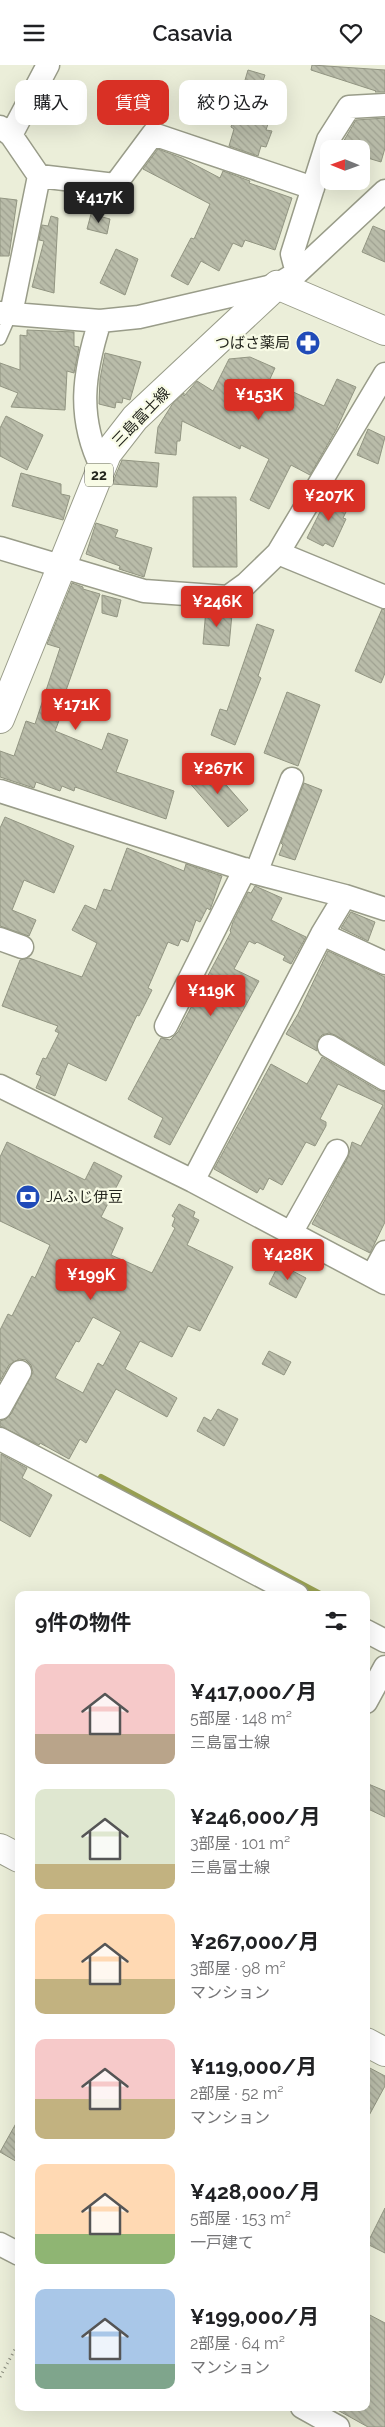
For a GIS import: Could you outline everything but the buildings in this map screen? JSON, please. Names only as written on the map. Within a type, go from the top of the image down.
[{"type":"main road","points":[[287,279],[385,331]]},
{"type":"main road","name":"三島富士線","points":[[2,709],[62,567],[106,455],[135,418],[287,279]]},
{"type":"main road","points":[[0,1848],[15,1856]]},
{"type":"main road","points":[[370,2044],[385,2052]]},
{"type":"street","points":[[48,65],[6,131],[39,176],[114,185],[153,134],[312,188]]},
{"type":"street","points":[[287,279],[292,254],[328,140],[349,107],[385,105]]},
{"type":"street","points":[[39,176],[5,313],[100,321],[139,317],[287,279],[382,199]]},
{"type":"street","points":[[100,321],[88,366],[84,394],[85,419],[91,447],[102,469]]},
{"type":"street","points":[[0,548],[144,591],[228,597],[246,584],[278,553],[385,374]]},
{"type":"street","points":[[278,553],[385,597]]},
{"type":"street","points":[[166,1027],[250,871],[292,779]]},
{"type":"street","points":[[0,791],[250,871],[345,896],[385,909]]},
{"type":"street","points":[[193,1181],[322,934],[345,896]]},
{"type":"street","points":[[322,934],[385,963]]},
{"type":"street","points":[[0,939],[22,947]]},
{"type":"street","points":[[329,1046],[385,1079]]},
{"type":"street","points":[[0,1086],[193,1181],[378,1279],[385,1251]]},
{"type":"street","points":[[291,1233],[337,1151]]},
{"type":"street","points":[[0,1408],[20,1372]]},
{"type":"street","points":[[0,1439],[289,1591]]},
{"type":"street","points":[[370,1633],[385,1641]]},
{"type":"street","points":[[370,1695],[385,1667]]},
{"type":"street","points":[[0,2244],[15,2252]]},
{"type":"street","points":[[309,2411],[338,2427]]},
{"type":"lane","points":[[0,339],[5,313]]},
{"type":"path","points":[[0,2377],[15,2349]]},
{"type":"waterway","points":[[101,1477],[315,1591]]},
{"type":"place","name":"つばさ薬局","points":[[308,343]]},
{"type":"place","name":"JAふじ伊豆","points":[[28,1197]]}]
